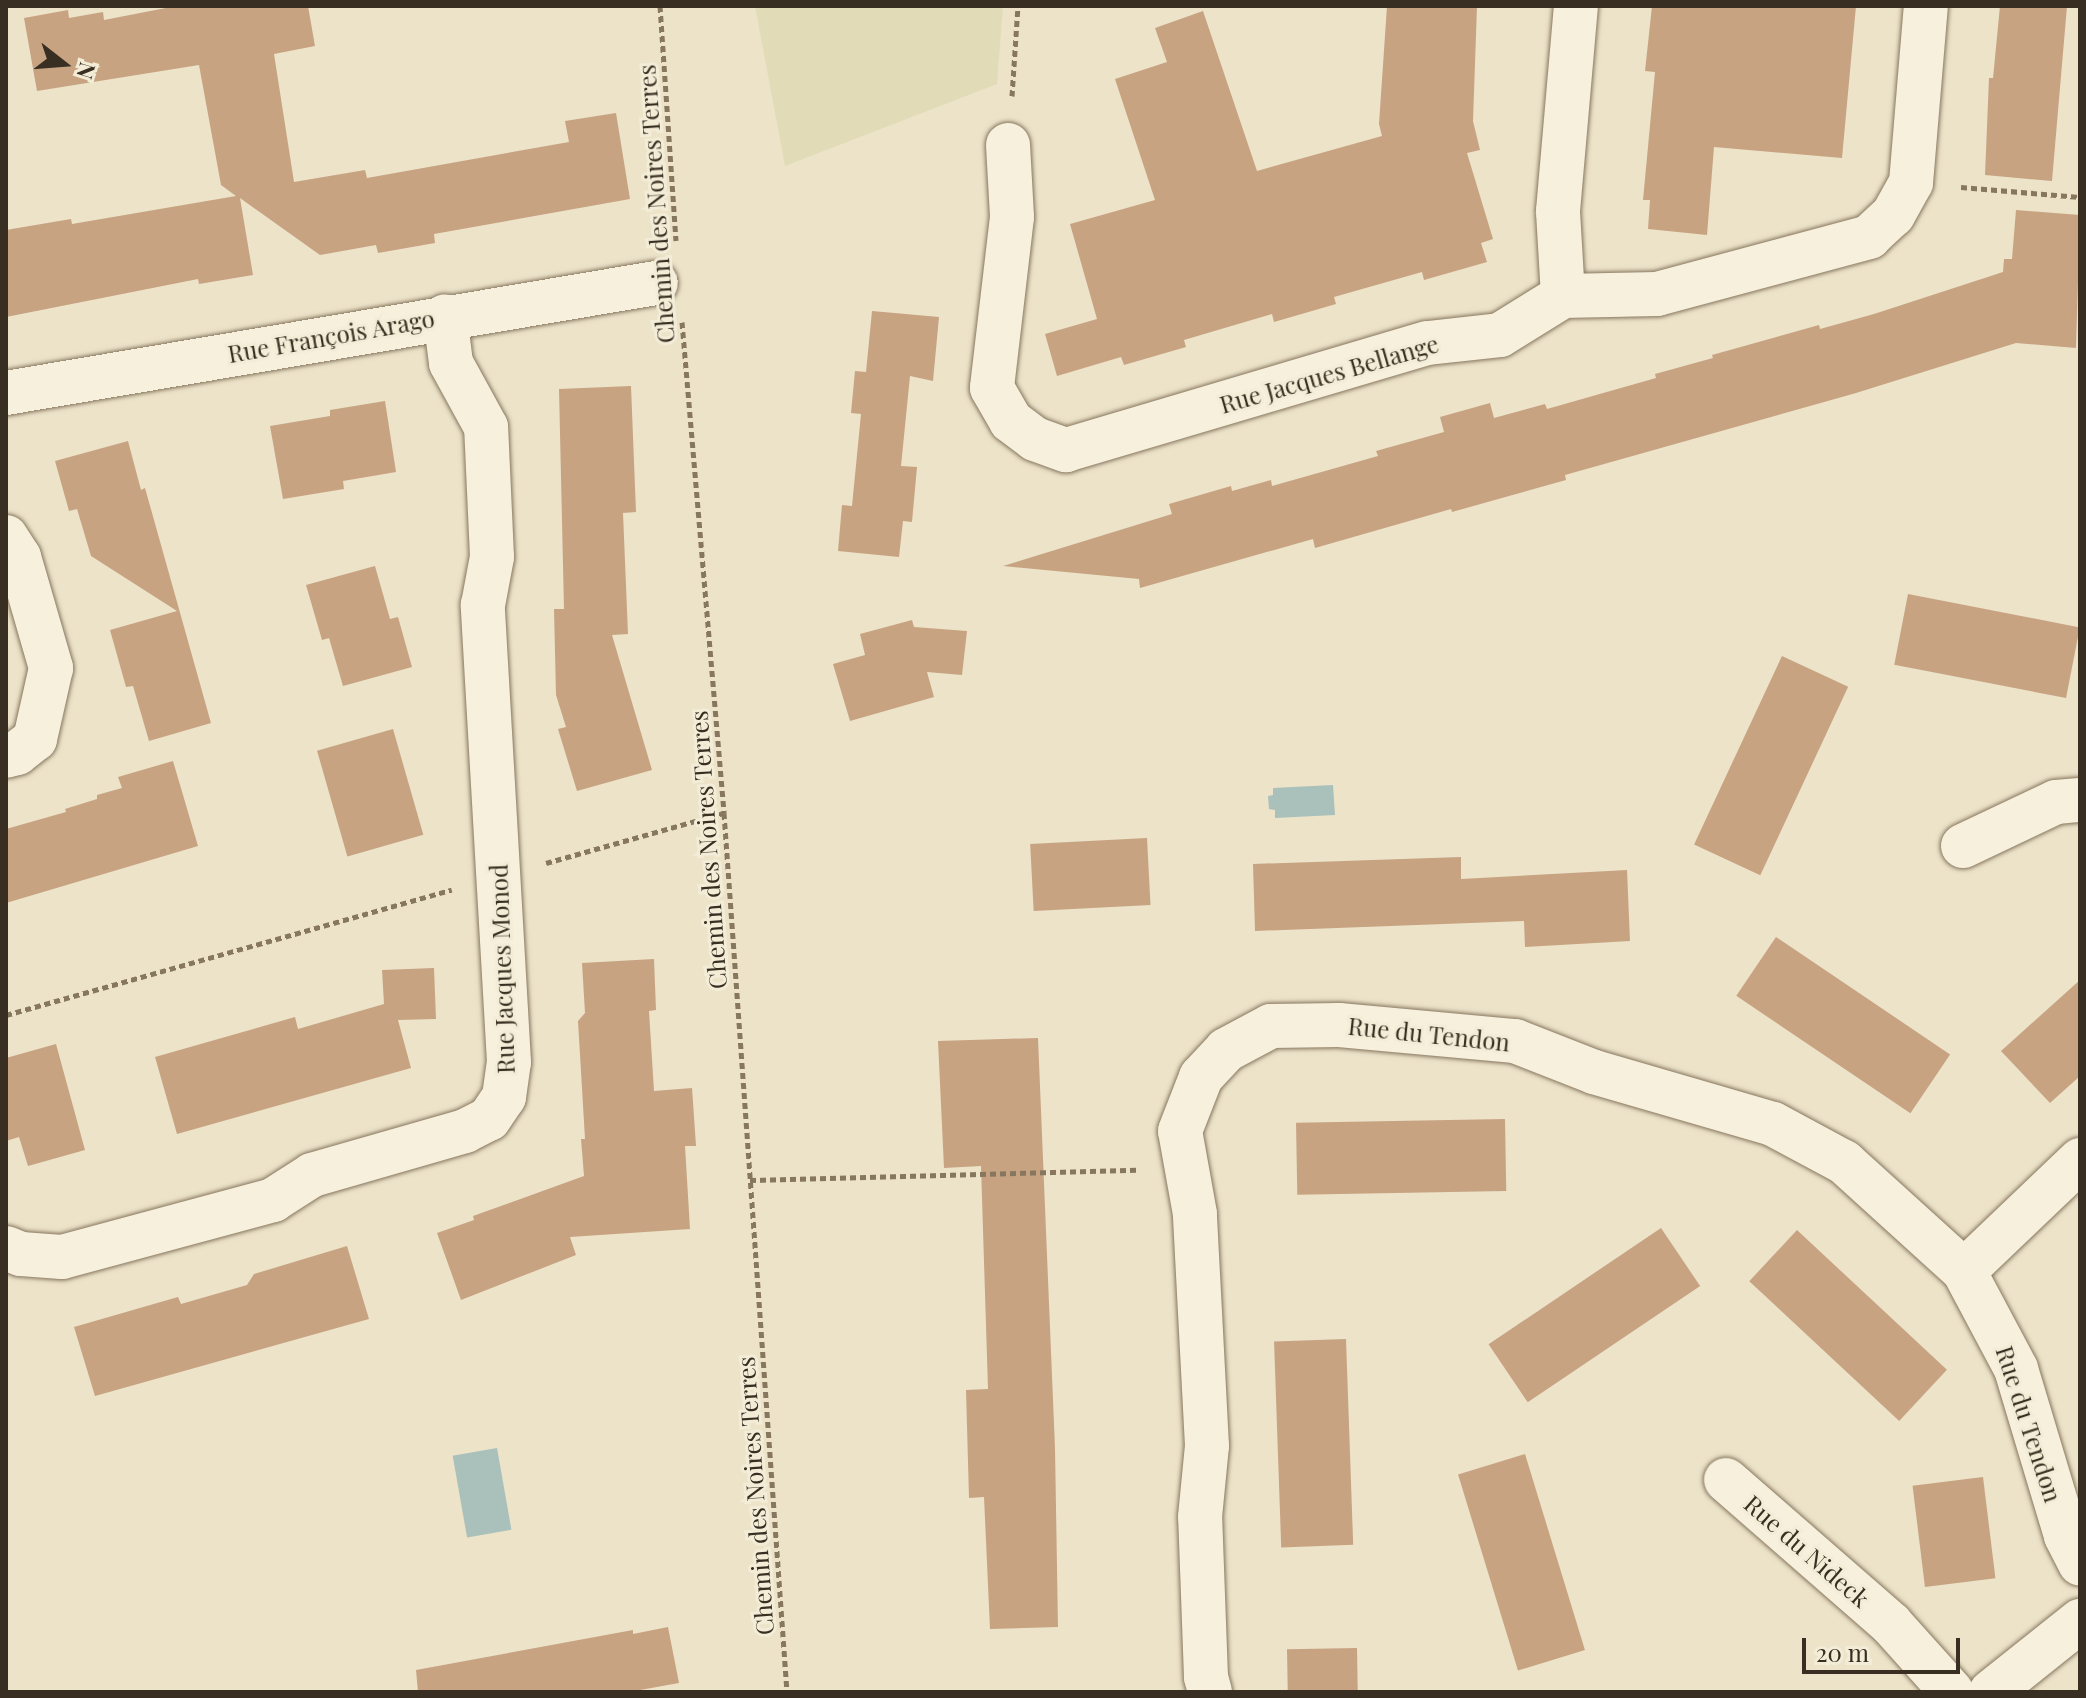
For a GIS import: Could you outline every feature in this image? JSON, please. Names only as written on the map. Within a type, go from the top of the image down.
[{"type":"street","points":[[1576,6],[1558,211],[1563,296],[1657,294],[1869,237],[1893,215],[1911,183],[1926,6]]},
{"type":"street","name":"Rue Jacques Bellange","points":[[1008,145],[1012,217],[992,388],[1011,421],[1035,439],[1066,450],[1428,343],[1500,335],[1563,296]]},
{"type":"street","name":"Rue François Arago","points":[[6,393],[445,316],[671,281]]},
{"type":"street","name":"Rue Jacques Monod","points":[[6,1248],[21,1254],[62,1257],[273,1200],[312,1175],[465,1131],[489,1119],[504,1097],[509,1062],[483,605],[492,557],[486,427],[451,363],[445,316]]},
{"type":"street","points":[[6,537],[19,557],[51,668],[35,739],[17,753],[6,756]]},
{"type":"street","points":[[1963,846],[2056,802],[2080,800]]},
{"type":"street","name":"Rue du Tendon","points":[[1210,1692],[1206,1677],[1200,1517],[1207,1446],[1195,1214],[1180,1131],[1201,1077],[1226,1050],[1271,1026],[1339,1025],[1515,1041],[1594,1072],[1773,1124],[1844,1162],[1964,1271],[2016,1369],[2066,1536],[2080,1564]]},
{"type":"street","points":[[1964,1271],[2080,1160]]},
{"type":"street","name":"Rue du Nideck","points":[[1726,1480],[1891,1624],[1952,1692]]},
{"type":"street","points":[[1991,1692],[2080,1621]]},
{"type":"path","name":"Chemin des Noires Terres","points":[[660,6],[671,281],[724,813],[787,1692]]},
{"type":"path","points":[[1008,145],[1018,6]]},
{"type":"path","points":[[1911,183],[2080,197]]},
{"type":"path","points":[[6,1015],[724,813]]},
{"type":"path","points":[[750,1180],[1186,1169]]},
{"type":"shaded area","points":[[755,6],[1003,6],[997,84],[785,166]]},
{"type":"water","points":[[1333,785],[1335,815],[1275,818],[1275,810],[1269,809],[1268,796],[1273,795],[1273,788]]},
{"type":"water","points":[[497,1448],[511,1530],[467,1538],[453,1456]]},
{"type":"building","points":[[176,6],[308,6],[315,46],[274,54],[294,182],[365,170],[367,178],[569,142],[565,121],[616,113],[630,199],[434,234],[435,243],[378,253],[376,245],[320,255],[240,198],[253,275],[199,284],[198,279],[6,317],[6,230],[71,219],[72,224],[236,196],[221,185],[199,65],[37,91],[24,18],[68,10],[69,18],[103,12],[104,20]]},
{"type":"building","points":[[1387,6],[1477,6],[1473,121],[1480,150],[1467,153],[1493,239],[1481,243],[1487,262],[1424,280],[1422,272],[1334,297],[1336,304],[1274,322],[1272,314],[1184,340],[1186,347],[1124,365],[1121,357],[1057,376],[1045,334],[1097,319],[1070,224],[1155,200],[1115,79],[1167,62],[1155,28],[1203,11],[1257,171],[1382,136],[1379,124]]},
{"type":"building","points":[[1652,6],[1856,6],[1842,158],[1714,147],[1707,235],[1648,229],[1650,200],[1643,200],[1655,72],[1645,71]]},
{"type":"building","points":[[2000,6],[2067,6],[2052,181],[1985,175],[1989,78],[1993,78]]},
{"type":"building","points":[[2016,210],[2080,215],[2076,348],[2016,343],[1856,393],[1565,475],[1566,480],[1452,512],[1451,509],[1315,548],[1313,539],[1140,588],[1139,579],[1003,566],[1172,514],[1169,504],[1231,486],[1232,491],[1271,480],[1272,486],[1378,456],[1376,451],[1444,432],[1440,417],[1490,403],[1494,418],[1545,404],[1547,409],[1656,378],[1655,374],[1713,358],[1712,355],[1819,325],[1820,329],[1874,314],[2003,272],[2004,259],[2012,259]]},
{"type":"building","points":[[872,311],[939,317],[933,381],[910,376],[901,466],[917,467],[912,522],[903,521],[899,557],[838,551],[842,505],[852,506],[861,414],[851,413],[855,371],[866,372]]},
{"type":"building","points":[[631,386],[636,512],[623,513],[628,634],[612,635],[652,770],[577,791],[558,729],[566,727],[556,695],[554,609],[564,609],[559,389]]},
{"type":"building","points":[[385,401],[396,472],[343,481],[344,489],[283,499],[270,426],[330,416],[330,410]]},
{"type":"building","points":[[128,441],[141,490],[145,488],[211,723],[149,741],[133,686],[126,687],[110,630],[177,611],[91,556],[77,509],[69,511],[55,461]]},
{"type":"building","points":[[375,566],[390,619],[398,617],[412,667],[343,686],[329,638],[322,640],[306,585]]},
{"type":"building","points":[[1908,594],[2080,627],[2066,698],[1894,665]]},
{"type":"building","points":[[912,620],[914,627],[967,631],[962,675],[927,672],[934,697],[850,721],[833,664],[865,655],[860,634]]},
{"type":"building","points":[[1782,656],[1848,687],[1760,875],[1694,845]]},
{"type":"building","points":[[393,729],[423,835],[347,857],[317,751]]},
{"type":"building","points":[[173,761],[198,846],[6,903],[6,829],[66,812],[65,809],[97,799],[97,795],[122,788],[118,777]]},
{"type":"building","points":[[1147,838],[1151,905],[1034,911],[1030,844]]},
{"type":"building","points":[[1461,857],[1461,879],[1627,870],[1630,941],[1525,947],[1524,921],[1255,931],[1253,864]]},
{"type":"building","points":[[1776,937],[1950,1054],[1910,1113],[1736,996]]},
{"type":"building","points":[[654,959],[656,1010],[649,1011],[654,1091],[692,1088],[696,1146],[685,1146],[690,1229],[570,1237],[576,1255],[461,1300],[437,1233],[474,1220],[473,1216],[584,1176],[581,1139],[585,1139],[578,1021],[585,1013],[582,963]]},
{"type":"building","points":[[434,968],[436,1019],[398,1020],[411,1068],[177,1134],[155,1057],[295,1017],[298,1029],[384,1004],[382,970]]},
{"type":"building","points":[[2080,980],[2080,1076],[2050,1103],[2001,1051]]},
{"type":"building","points":[[1038,1038],[1055,1448],[1058,1627],[990,1629],[984,1497],[969,1498],[966,1390],[988,1389],[981,1166],[944,1168],[938,1041]]},
{"type":"building","points":[[56,1044],[85,1150],[28,1166],[19,1137],[6,1141],[6,1058]]},
{"type":"building","points":[[1505,1119],[1506,1191],[1297,1195],[1296,1123]]},
{"type":"building","points":[[1661,1228],[1700,1286],[1528,1402],[1489,1344]]},
{"type":"building","points":[[1797,1230],[1947,1370],[1899,1421],[1749,1281]]},
{"type":"building","points":[[347,1246],[369,1319],[95,1396],[74,1327],[178,1297],[181,1304],[247,1285],[254,1274]]},
{"type":"building","points":[[1346,1339],[1353,1545],[1281,1547],[1274,1342]]},
{"type":"building","points":[[1525,1454],[1585,1650],[1518,1671],[1458,1474]]},
{"type":"building","points":[[1983,1477],[1995,1578],[1925,1587],[1913,1486]]},
{"type":"building","points":[[668,1627],[679,1683],[629,1692],[418,1692],[416,1670],[633,1630],[633,1634]]},
{"type":"building","points":[[1357,1648],[1358,1692],[1288,1692],[1287,1649]]}]
